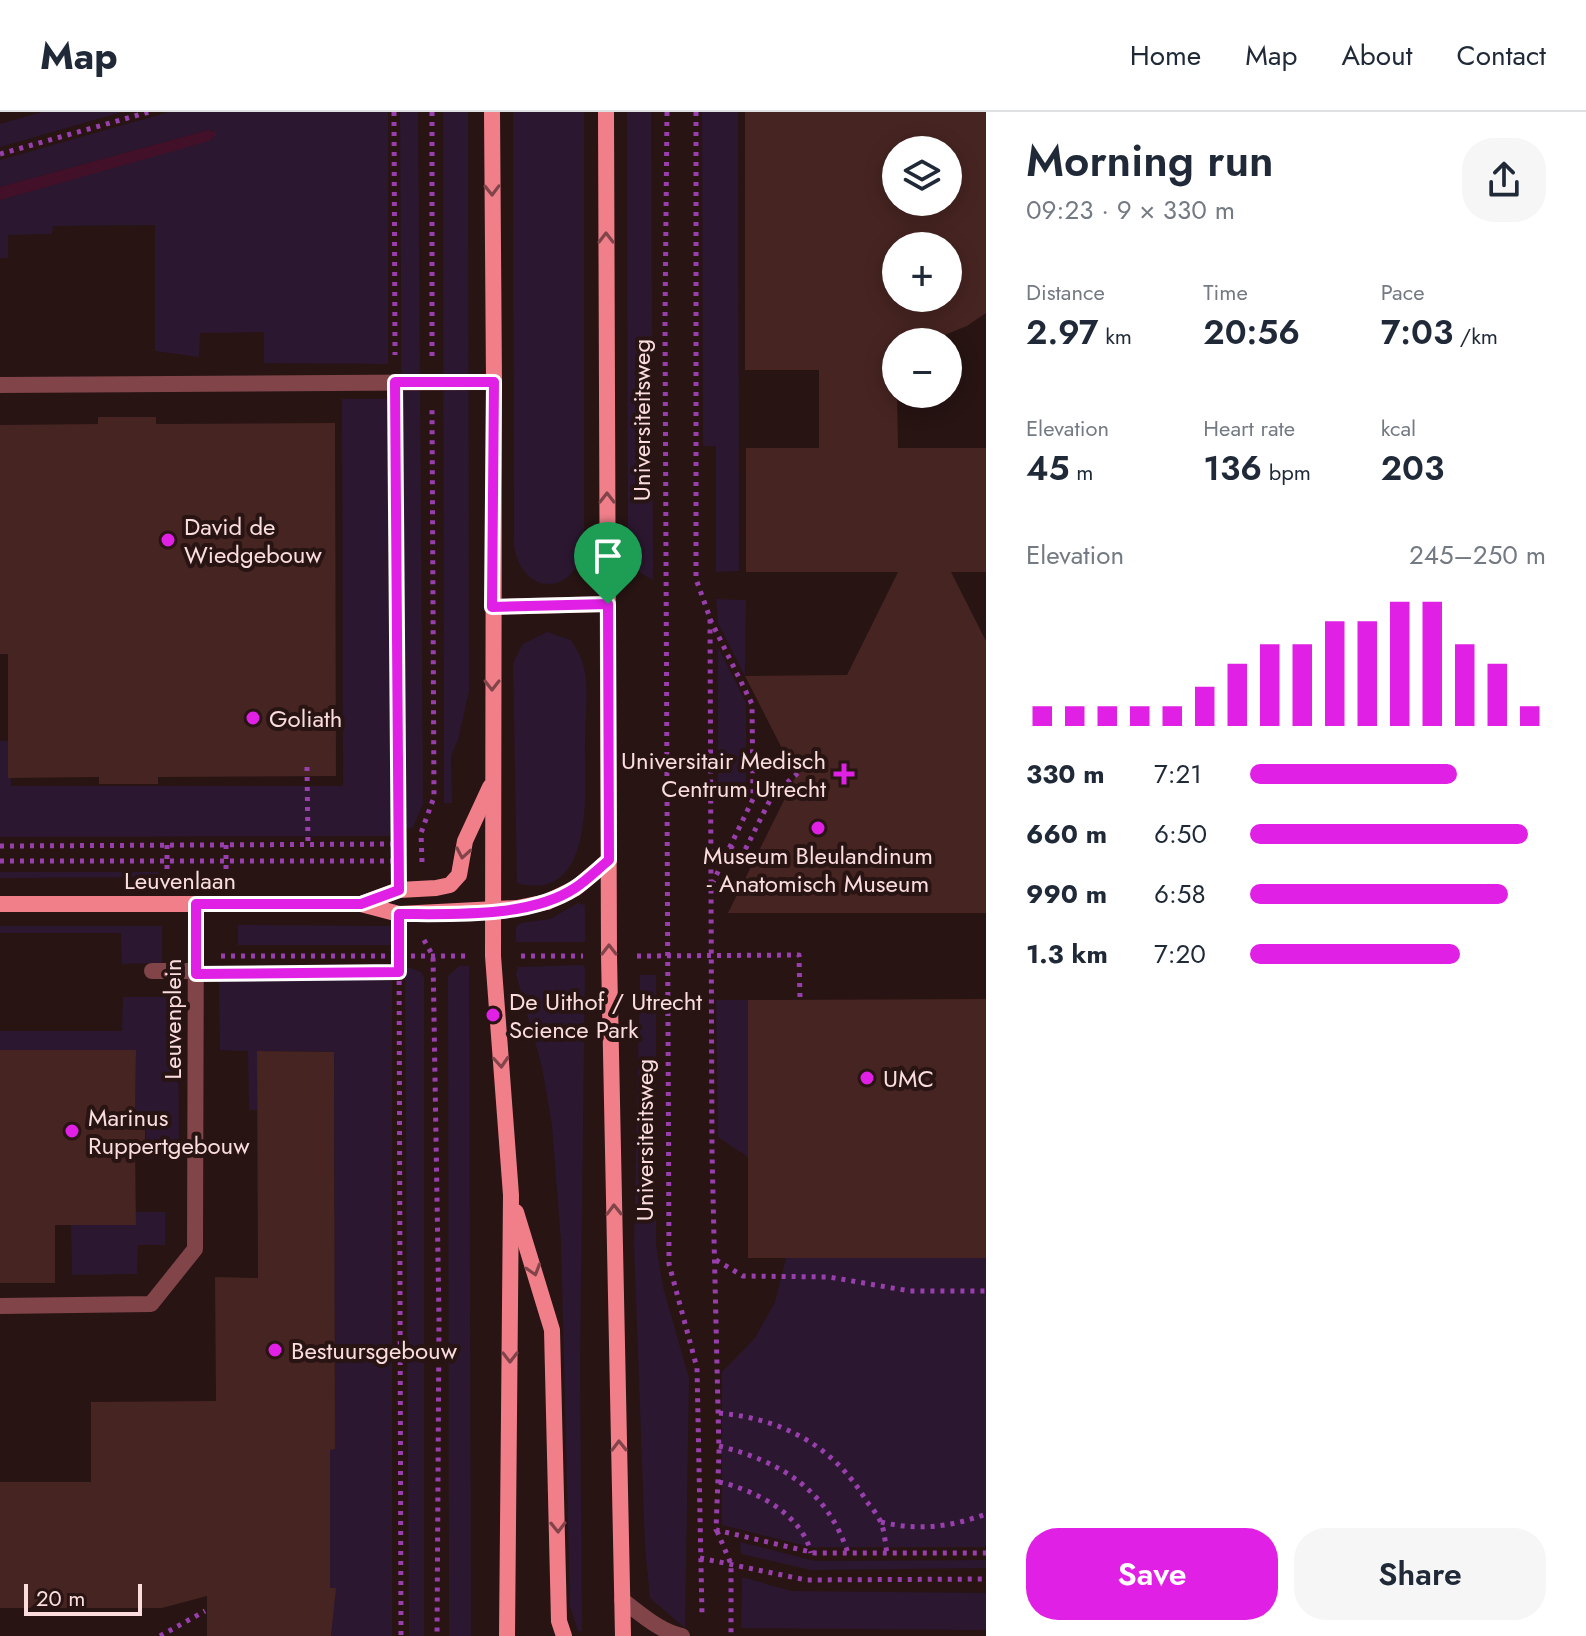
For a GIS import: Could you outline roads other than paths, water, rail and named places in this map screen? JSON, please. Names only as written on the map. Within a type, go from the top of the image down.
[{"type":"main road","points":[[492,112],[493,956],[511,1195],[507,1636]]},
{"type":"main road","name":"Universiteitsweg","points":[[606,112],[609,860],[623,1636]]},
{"type":"main road","name":"Leuvenlaan","points":[[361,904],[399,890],[450,885],[459,875],[465,841],[492,782]]},
{"type":"main road","points":[[493,911],[547,902],[576,888],[609,860]]},
{"type":"main road","name":"Leuvenlaan","points":[[0,904],[361,904],[399,914],[493,911]]},
{"type":"main road","points":[[511,1195],[552,1330],[559,1621],[564,1636]]},
{"type":"street","points":[[0,385],[494,382]]},
{"type":"street","points":[[492,607],[608,604]]},
{"type":"street","name":"Leuvenplein","points":[[0,1306],[151,1304],[195,1249],[196,904]]},
{"type":"street","points":[[152,971],[196,967]]},
{"type":"street","points":[[622,1600],[651,1623],[671,1634],[682,1636]]},
{"type":"place","name":"David de Wiedgebouw","points":[[168,540]]},
{"type":"place","name":"Goliath","points":[[253,718]]},
{"type":"place","name":"Universitair Medisch Centrum Utrecht","points":[[844,774]]},
{"type":"place","name":"Museum Bleulandinum - Anatomisch Museum","points":[[818,828]]},
{"type":"place","name":"De Uithof / Utrecht Science Park","points":[[493,1015]]},
{"type":"place","name":"UMC","points":[[867,1078]]},
{"type":"place","name":"Marinus Ruppertgebouw","points":[[72,1131]]},
{"type":"place","name":"Bestuursgebouw","points":[[275,1350]]}]
